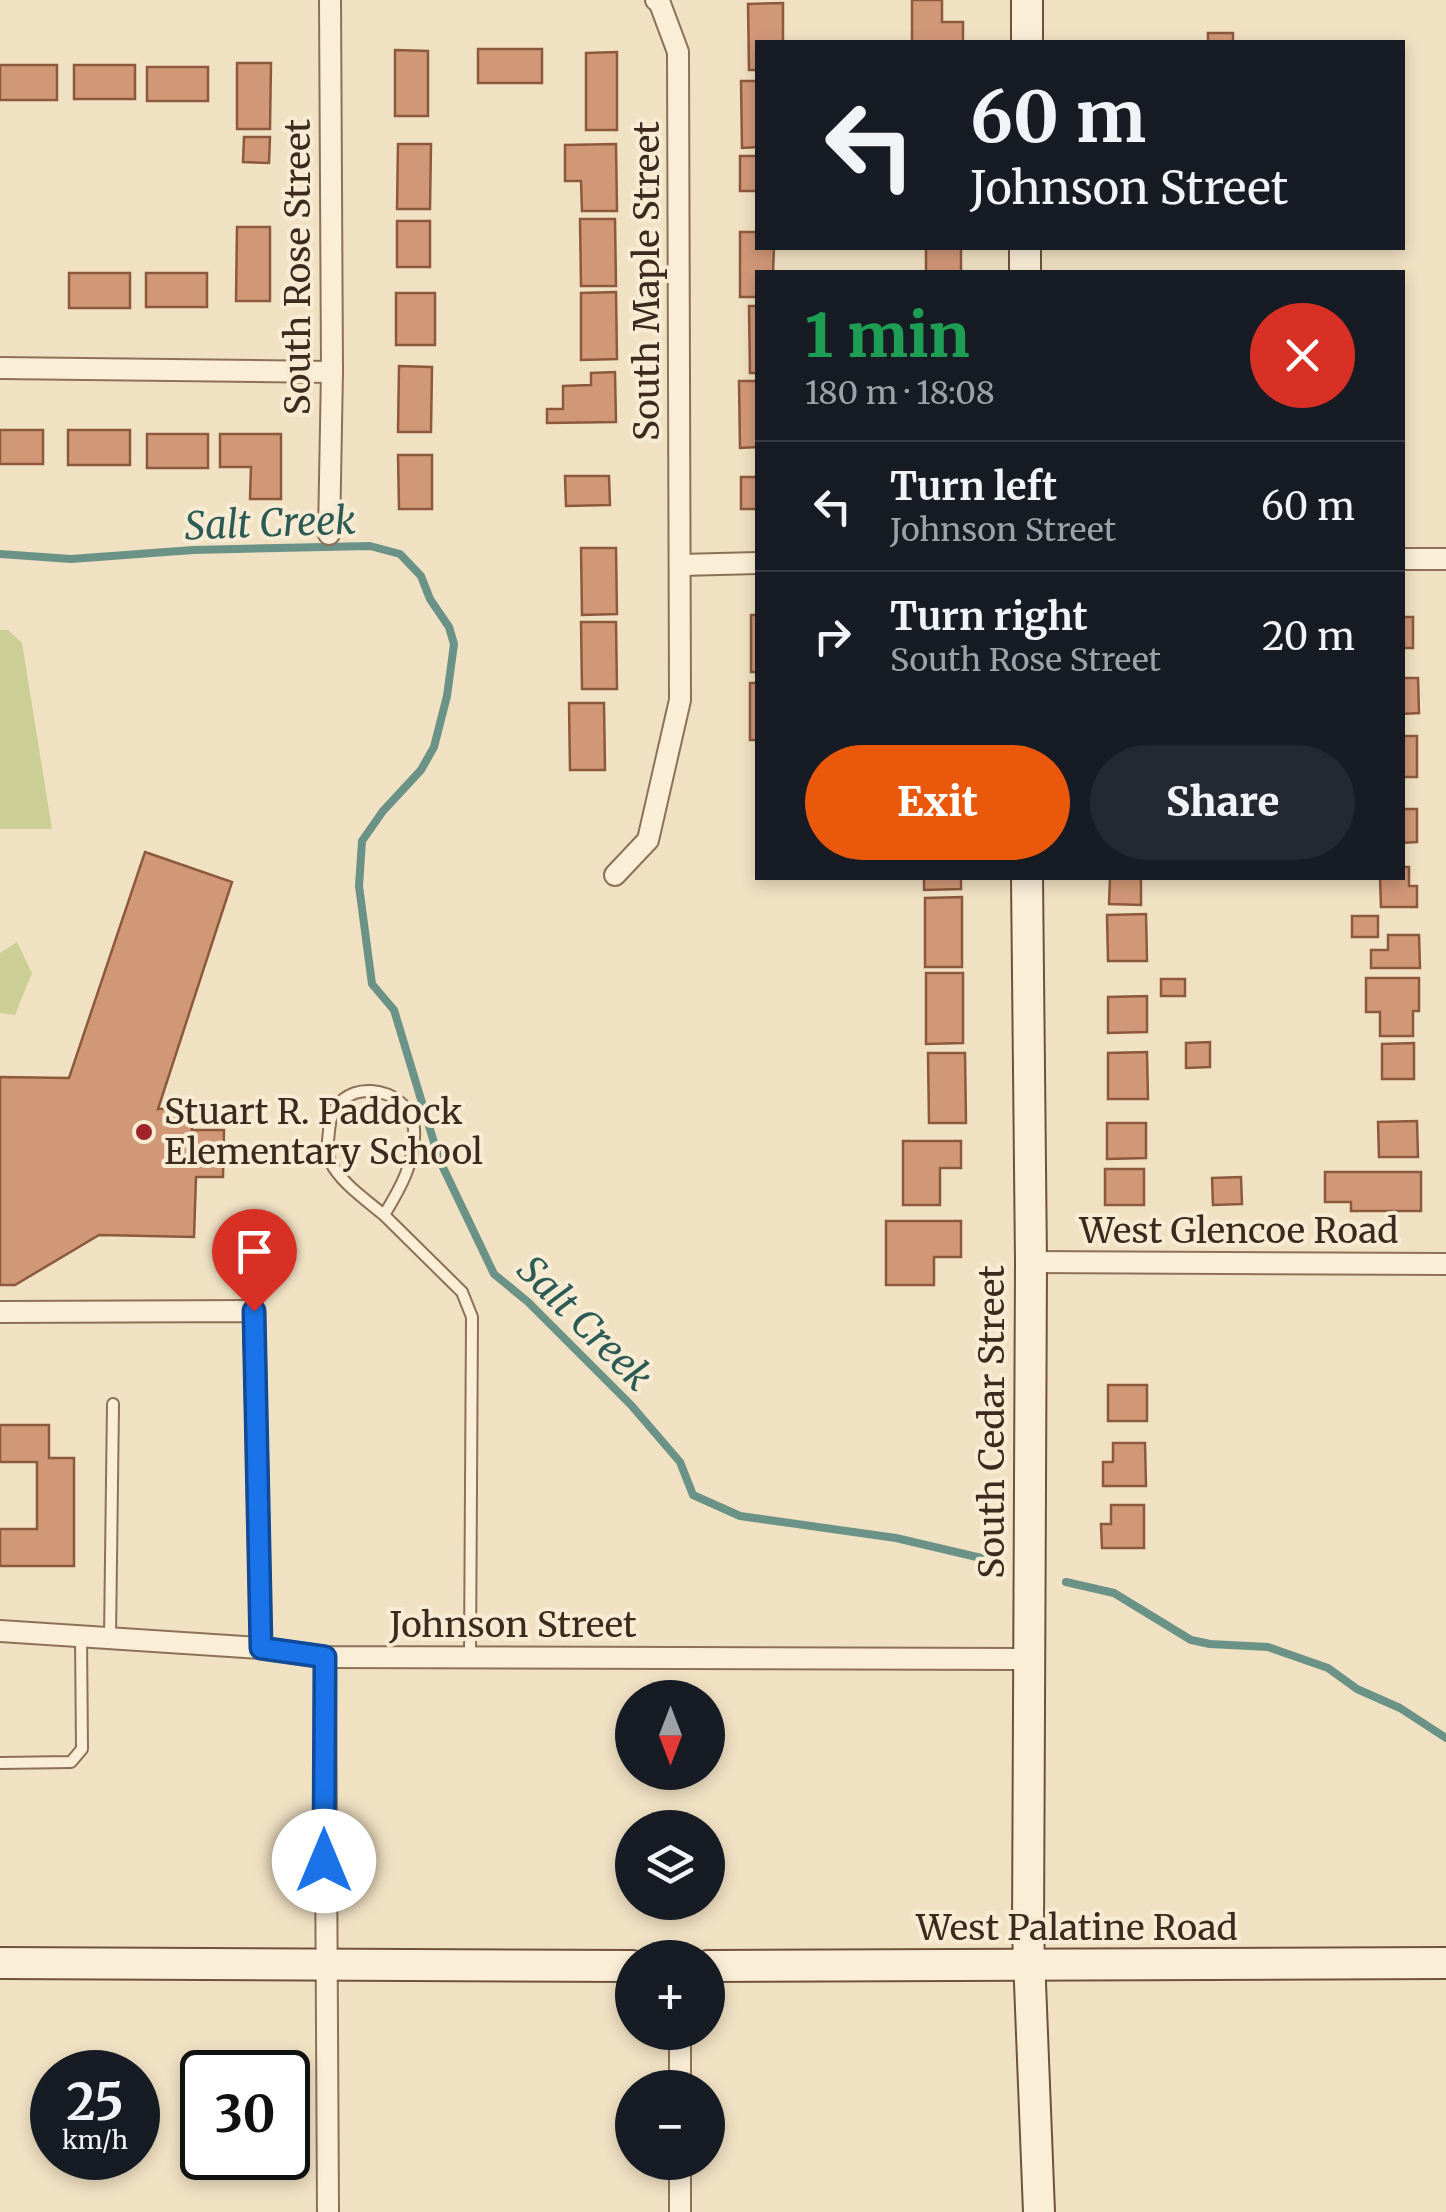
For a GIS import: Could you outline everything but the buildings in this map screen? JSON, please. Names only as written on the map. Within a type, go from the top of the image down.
[{"type":"street","name":"South Rose Street","points":[[329,534],[330,0]]},
{"type":"street","name":"South Maple Street","points":[[616,874],[648,840],[680,700],[678,52],[657,0]]},
{"type":"street","points":[[1027,0],[1027,40]]},
{"type":"street","points":[[0,368],[332,372]]},
{"type":"street","points":[[1405,559],[1446,559]]},
{"type":"street","points":[[682,565],[755,563]]},
{"type":"street","name":"South Cedar Street","points":[[1027,880],[1031,1262],[1029,1966],[1038,2212]]},
{"type":"street","name":"West Glencoe Road","points":[[1031,1262],[1446,1264]]},
{"type":"street","points":[[0,1312],[254,1311],[261,1648]]},
{"type":"street","name":"Johnson Street","points":[[0,1630],[261,1648],[325,1657],[1028,1660]]},
{"type":"street","points":[[325,1657],[328,2212]]},
{"type":"street","points":[[0,1963],[615,1966]]},
{"type":"street","name":"West Palatine Road","points":[[725,1966],[1446,1963]]},
{"type":"street","points":[[680,2180],[680,2212]]},
{"type":"lane","points":[[384,1215],[404,1182],[414,1126],[407,1108],[388,1095],[364,1089],[338,1101],[329,1119],[327,1157],[342,1179],[462,1292],[472,1317],[470,1658]]},
{"type":"lane","points":[[110,1638],[113,1404]]},
{"type":"lane","points":[[0,1763],[71,1762],[78,1758],[82,1748],[81,1636]]},
{"type":"green space","points":[[0,630],[8,630],[22,643],[52,829],[0,829]]},
{"type":"green space","points":[[17,942],[32,973],[15,1015],[0,1013],[0,953]]},
{"type":"waterway","name":"Salt Creek","points":[[0,554],[71,559],[193,550],[370,546],[400,554],[421,576],[454,644],[447,696],[434,747],[421,770],[383,811],[362,841],[359,886],[372,984],[394,1010],[439,1159],[494,1274],[528,1302],[631,1405],[680,1462],[693,1495],[740,1516],[896,1538],[994,1561]]},
{"type":"waterway","name":"Salt Creek","points":[[1066,1582],[1114,1593],[1191,1640],[1268,1647],[1328,1668],[1357,1689],[1400,1708],[1446,1738]]},
{"type":"place","name":"Stuart R. Paddock Elementary School","points":[[144,1132]]},
{"type":"route","points":[[254,1311],[261,1648],[325,1657],[324,1861]]}]
